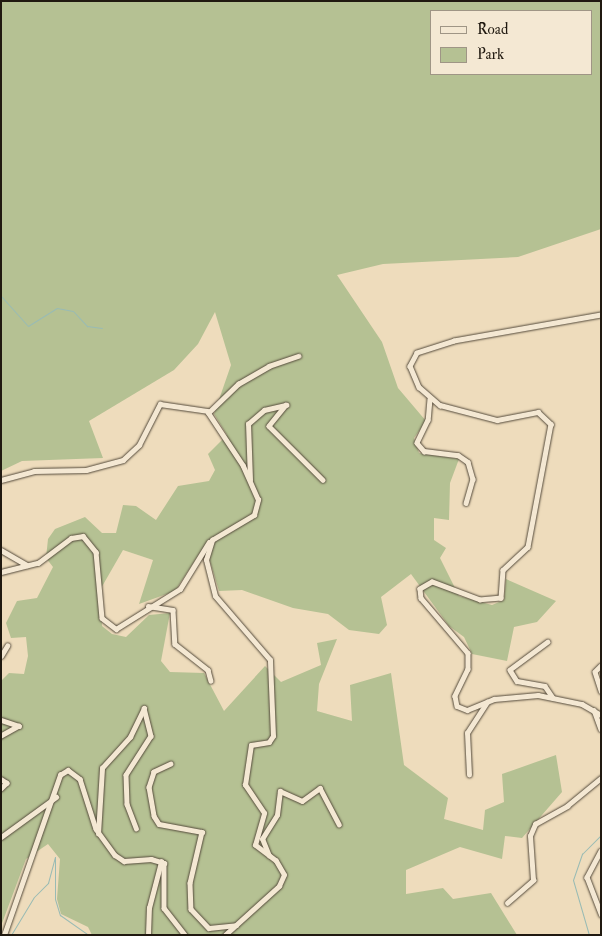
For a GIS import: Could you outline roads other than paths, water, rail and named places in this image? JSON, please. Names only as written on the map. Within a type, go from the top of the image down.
[{"type":"street","points":[[601,316],[466,339],[419,352],[412,358],[411,371],[430,399],[497,420],[540,412],[551,424],[528,547],[503,570],[502,596],[485,600],[432,582],[420,589],[421,598],[468,653],[468,669],[455,696],[457,706],[467,710],[488,701],[520,695],[553,698],[594,710],[601,715]]},
{"type":"street","points":[[1,480],[34,471],[86,470],[123,460],[139,445],[160,404],[208,411],[266,367],[298,356]]},
{"type":"street","points":[[430,399],[428,420],[417,443],[424,451],[458,455],[468,462],[473,479],[466,503]]},
{"type":"street","points":[[250,480],[248,424],[264,410],[286,406],[269,426],[323,480]]},
{"type":"street","points":[[1,572],[27,566],[81,536],[96,552],[106,625],[121,628],[148,606],[182,587],[212,540],[256,512],[258,500],[250,480],[212,425],[208,411]]},
{"type":"street","points":[[212,540],[206,560],[213,592],[270,660],[273,736],[269,742],[250,744],[246,785],[264,813],[255,845],[283,870],[282,882],[225,935]]},
{"type":"street","points":[[1,550],[27,566]]},
{"type":"street","points":[[148,606],[173,610],[175,644],[208,670],[211,681]]},
{"type":"street","points":[[548,642],[510,670],[517,681],[545,686],[553,698]]},
{"type":"street","points":[[1,656],[7,646]]},
{"type":"street","points":[[601,666],[595,672],[601,691]]},
{"type":"street","points":[[469,775],[467,733],[488,701]]},
{"type":"street","points":[[98,834],[102,768],[130,737],[144,708],[151,736],[126,775],[126,804],[136,828]]},
{"type":"street","points":[[594,710],[601,729]]},
{"type":"street","points":[[1,720],[19,725],[1,736]]},
{"type":"street","points":[[171,764],[154,772],[149,786],[159,824],[204,835],[190,883],[191,909],[214,930],[237,925]]},
{"type":"street","points":[[4,935],[56,797],[62,772],[76,773],[98,834],[121,860],[162,862]]},
{"type":"street","points":[[507,903],[534,880],[530,836],[535,824],[567,806],[601,778]]},
{"type":"street","points":[[1,779],[7,783],[1,789]]},
{"type":"street","points":[[269,856],[262,839],[277,814],[280,792],[302,801],[320,788],[339,824]]},
{"type":"street","points":[[1,837],[56,797]]},
{"type":"street","points":[[601,851],[587,877],[601,914]]},
{"type":"street","points":[[148,935],[149,908],[162,862]]},
{"type":"street","points":[[162,862],[167,872],[165,910],[185,935]]},
{"type":"waterway","points":[[1,296],[28,326],[57,308],[73,311],[87,326],[102,328]]},
{"type":"waterway","points":[[589,935],[573,880],[582,854],[601,835]]},
{"type":"waterway","points":[[11,935],[34,897],[48,883],[55,857],[55,899],[60,915],[89,935]]}]
